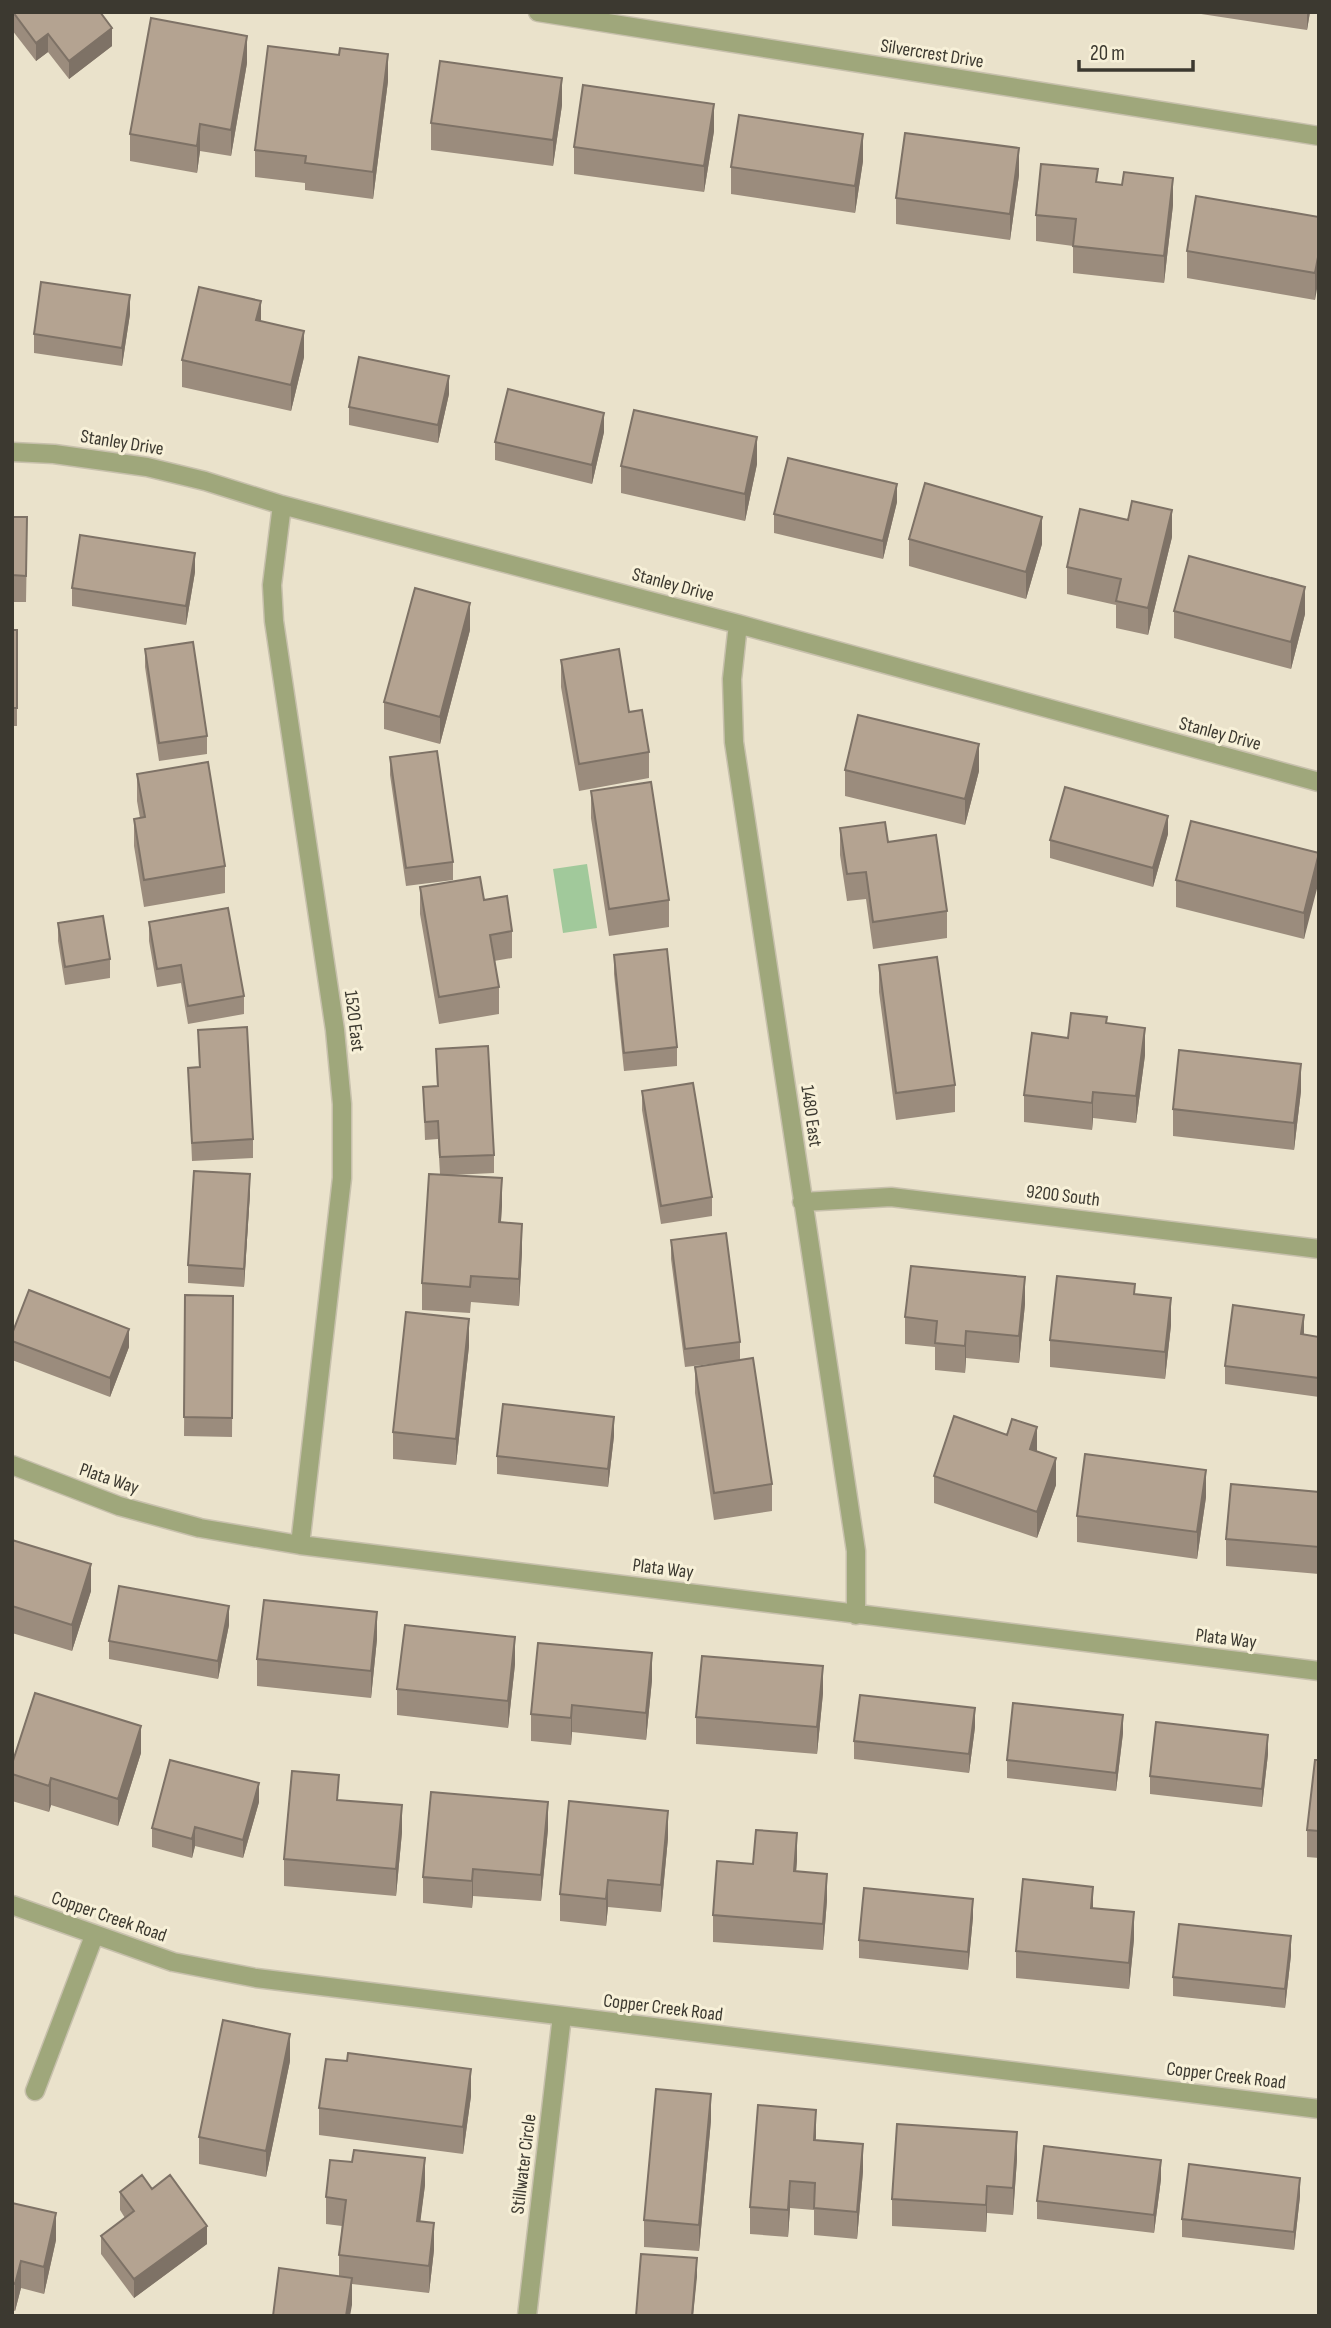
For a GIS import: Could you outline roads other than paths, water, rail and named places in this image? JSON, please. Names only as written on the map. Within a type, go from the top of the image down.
[{"type":"street","name":"Silvercrest Drive","points":[[538,12],[1319,136]]},
{"type":"street","name":"Stanley Drive","points":[[12,452],[54,454],[147,467],[1319,782]]},
{"type":"street","name":"1520 East","points":[[282,505],[272,585],[274,621],[335,1030],[342,1104],[342,1178],[300,1545]]},
{"type":"street","name":"1480 East","points":[[737,624],[732,679],[734,742],[856,1551],[856,1615]]},
{"type":"street","name":"9200 South","points":[[802,1202],[891,1197],[1319,1249]]},
{"type":"street","name":"Plata Way","points":[[12,1465],[120,1507],[200,1528],[300,1545],[1319,1671]]},
{"type":"street","name":"Copper Creek Road","points":[[12,1905],[173,1962],[256,1978],[1319,2109]]},
{"type":"street","points":[[35,2091],[94,1936]]},
{"type":"street","name":"Stillwater Circle","points":[[527,2316],[562,2016]]}]
